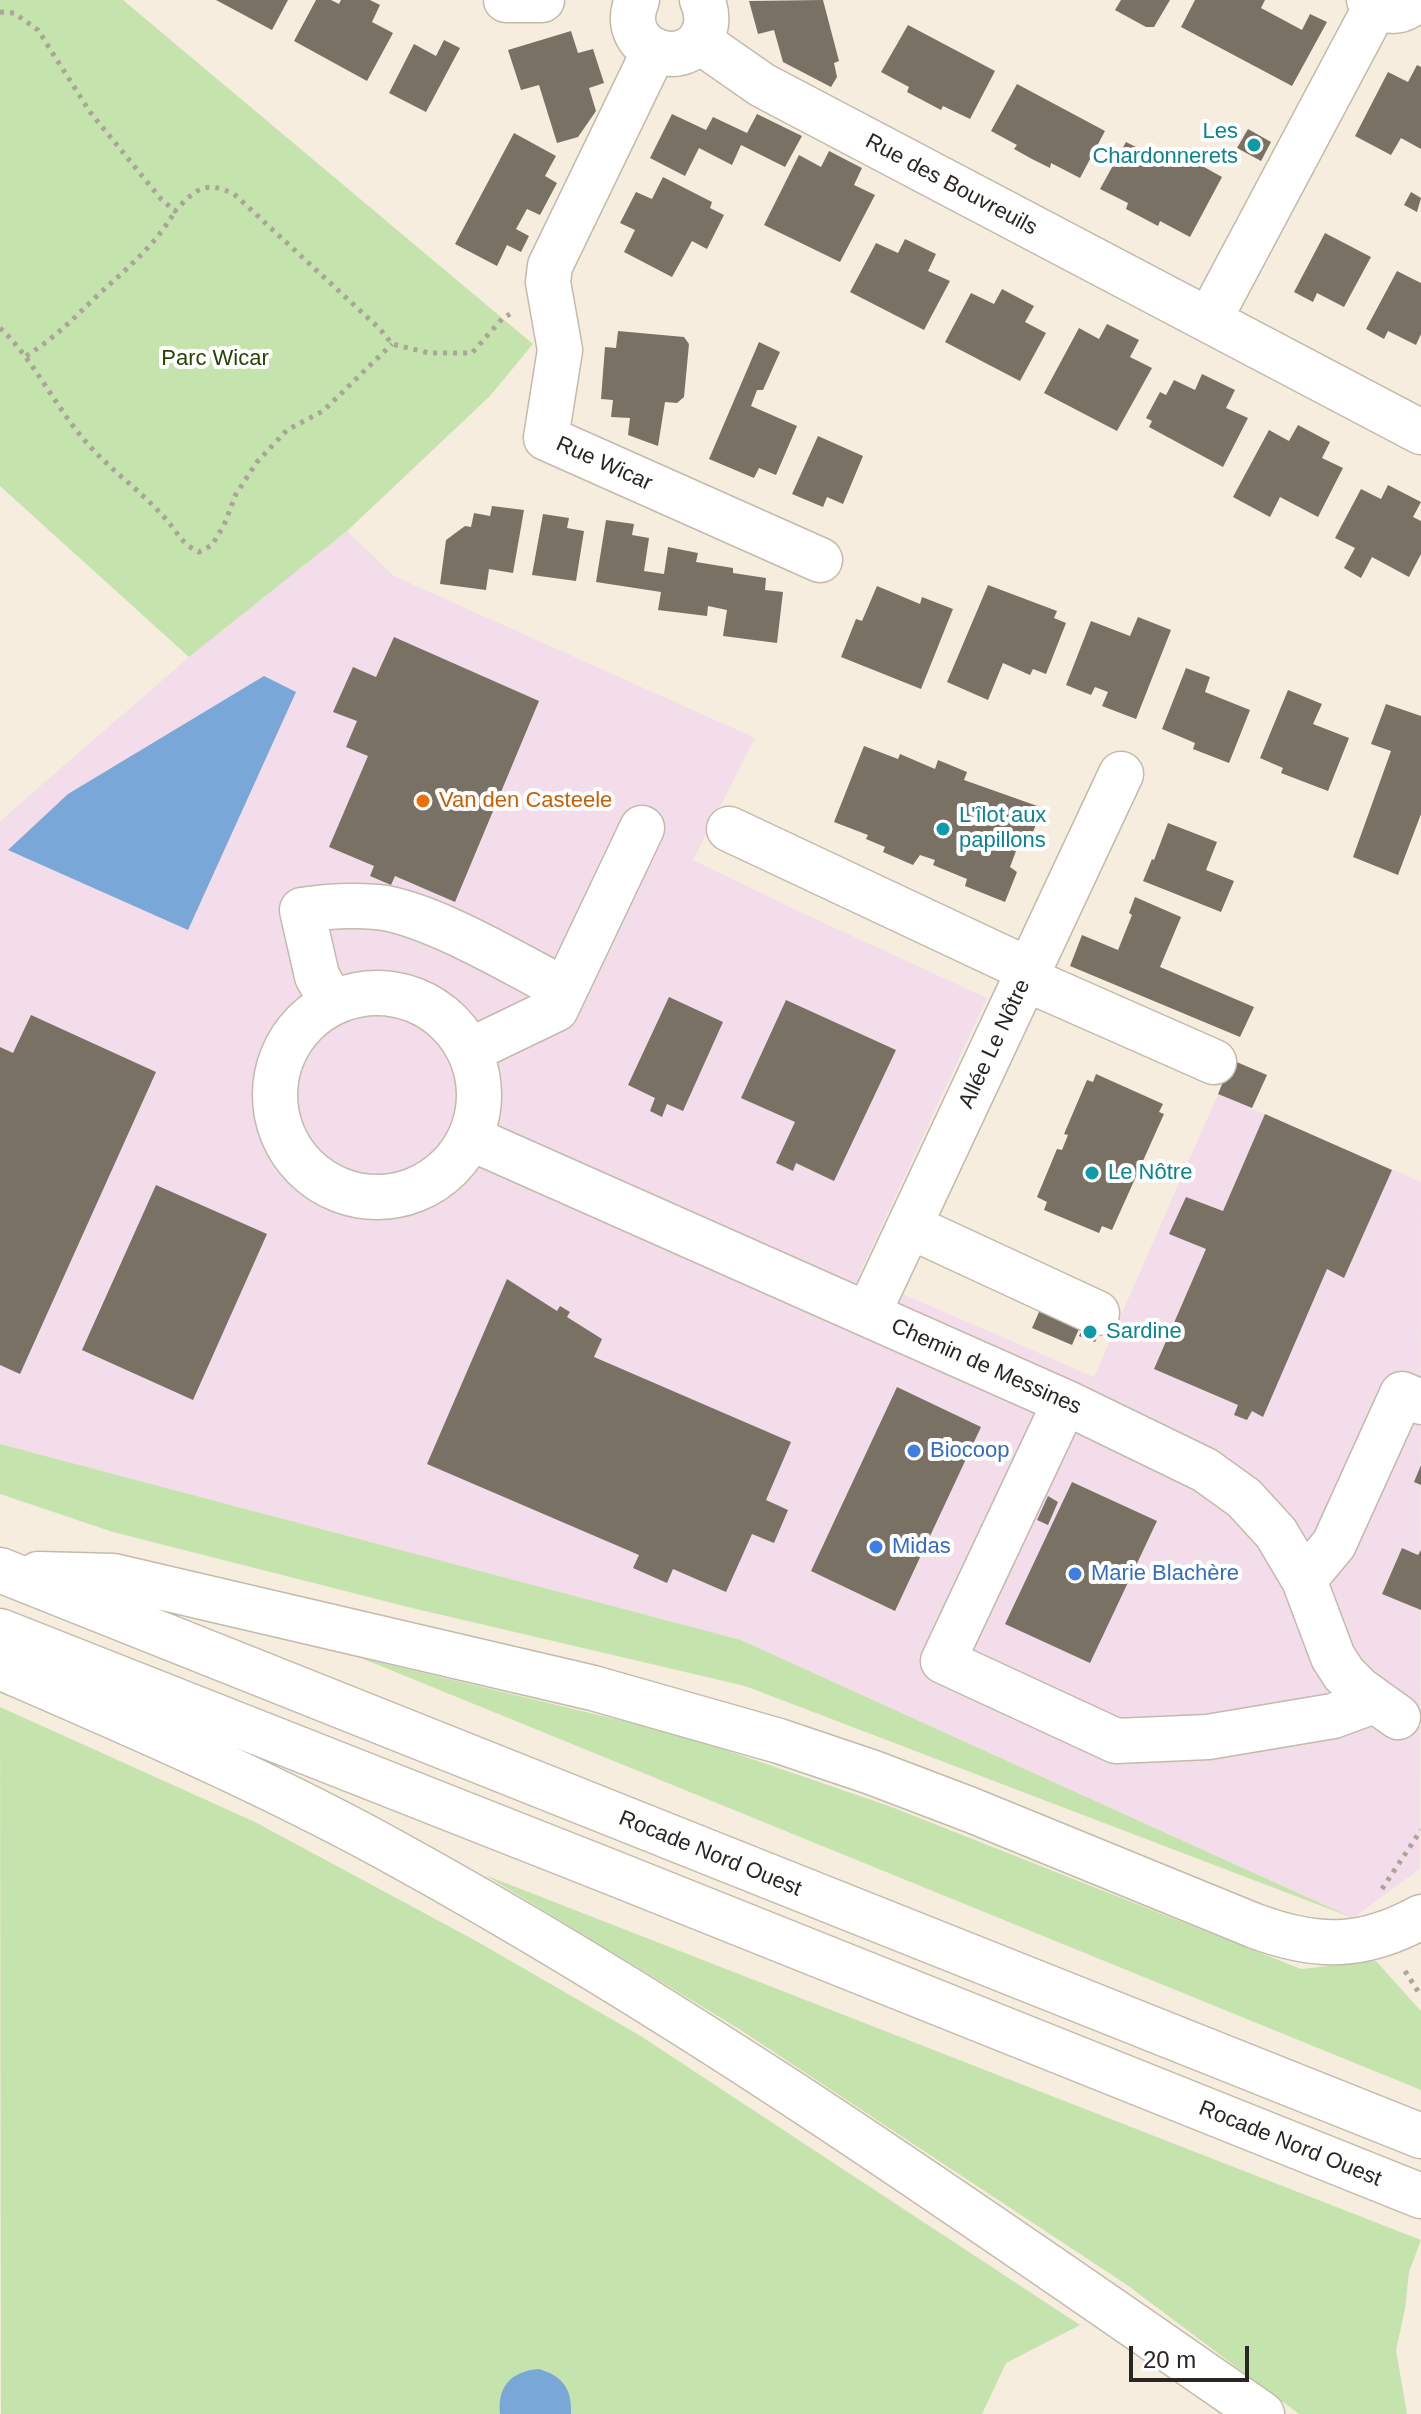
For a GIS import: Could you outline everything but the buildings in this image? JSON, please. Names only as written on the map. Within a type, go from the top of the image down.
[{"type":"main road","points":[[506,0],[542,0]]},
{"type":"main road","points":[[631,1],[633,25],[645,45],[654,51],[678,53],[690,49],[700,20]]},
{"type":"main road","points":[[1209,320],[1394,2],[1421,4]]},
{"type":"main road","name":"Rue des Bouvreuils","points":[[700,20],[762,85],[1421,432]]},
{"type":"main road","name":"Rue Wicar","points":[[654,51],[548,274],[560,350],[546,438],[820,560]]},
{"type":"main road","name":"Allée Le Nôtre","points":[[868,1314],[1121,774]]},
{"type":"main road","points":[[469,1051],[556,1009],[642,828]]},
{"type":"main road","points":[[729,829],[1214,1062]]},
{"type":"main road","points":[[332,1003],[317,976],[302,910],[323,906],[380,907],[420,919],[565,990]]},
{"type":"main road","points":[[369,993],[406,997],[440,1014],[454,1027],[469,1051],[478,1079],[479,1098],[470,1138],[450,1166],[421,1187],[387,1197],[369,1197],[335,1188],[306,1168],[290,1147],[279,1123],[276,1106],[278,1070],[292,1038],[309,1018],[332,1003],[369,993]]},
{"type":"main road","name":"Chemin de Messines","points":[[470,1138],[1065,1402],[1169,1450],[1227,1485],[1260,1513],[1276,1533],[1304,1580],[1333,1657],[1344,1674],[1404,1722]]},
{"type":"main road","points":[[909,1226],[1097,1313]]},
{"type":"main road","points":[[1304,1580],[1334,1544],[1402,1394],[1421,1402]]},
{"type":"main road","points":[[1065,1402],[943,1661],[1116,1741],[1208,1737],[1333,1716],[1404,1722]]},
{"type":"main road","points":[[4,1571],[113,1576],[593,1688],[680,1712],[871,1772],[1255,1926],[1298,1940],[1335,1943],[1362,1940],[1383,1935],[1421,1917]]},
{"type":"main road","name":"Rocade Nord Ouest","points":[[4,1571],[1421,2136]]},
{"type":"main road","name":"Rocade Nord Ouest","points":[[0,1631],[1421,2196]]},
{"type":"main road","points":[[0,1667],[246,1776],[386,1848],[574,1956],[701,2034],[918,2176],[1262,2414]]},
{"type":"path","points":[[0,12],[14,13],[38,30],[90,112],[143,180],[175,211]]},
{"type":"path","points":[[26,356],[55,338],[150,248],[175,211],[202,188],[219,187],[234,194],[380,329],[392,344],[429,353],[472,353],[502,319],[549,291]]},
{"type":"path","points":[[0,328],[21,347],[80,435],[166,519],[185,546],[199,552],[212,545],[236,494],[257,462],[287,430],[323,411],[392,344]]},
{"type":"shaded area","points":[[347,531],[394,576],[755,738],[693,860],[987,998],[859,1275],[1094,1377],[1218,1094],[1421,1182],[1420,1869],[1353,1918],[741,1640],[0,1444],[0,821],[189,657]]},
{"type":"green space","name":"Parc Wicar","points":[[0,0],[123,0],[533,344],[490,396],[347,531],[189,657],[0,486]]},
{"type":"green space","points":[[0,1444],[741,1640],[1353,1918],[745,1686],[408,1607],[113,1532],[0,1494]]},
{"type":"green space","points":[[361,1658],[682,1735],[889,1806],[1301,1969],[1376,1961],[1421,2011],[1421,2090]]},
{"type":"green space","points":[[0,1707],[255,1822],[478,1942],[639,2035],[1080,2325],[1006,2363],[982,2414],[1,2414]]},
{"type":"green space","points":[[485,1875],[1421,2240],[1409,2272],[1396,2350],[1407,2414],[1299,2414],[1127,2285],[739,2029]]},
{"type":"water","points":[[264,676],[296,692],[188,930],[8,850],[68,794]]},
{"type":"water","points":[[539,2369],[554,2375],[564,2385],[570,2397],[571,2414],[500,2414],[501,2395],[508,2382],[521,2373]]},
{"type":"place","name":"Les Chardonnerets","points":[[1254,145]]},
{"type":"place","name":"Van den Casteele","points":[[423,801]]},
{"type":"place","name":"L'îlot aux papillons","points":[[943,829]]},
{"type":"place","name":"Le Nôtre","points":[[1092,1173]]},
{"type":"place","name":"Sardine","points":[[1090,1332]]},
{"type":"place","name":"Biocoop","points":[[914,1451]]},
{"type":"place","name":"Midas","points":[[876,1547]]},
{"type":"place","name":"Marie Blachère","points":[[1075,1574]]}]
